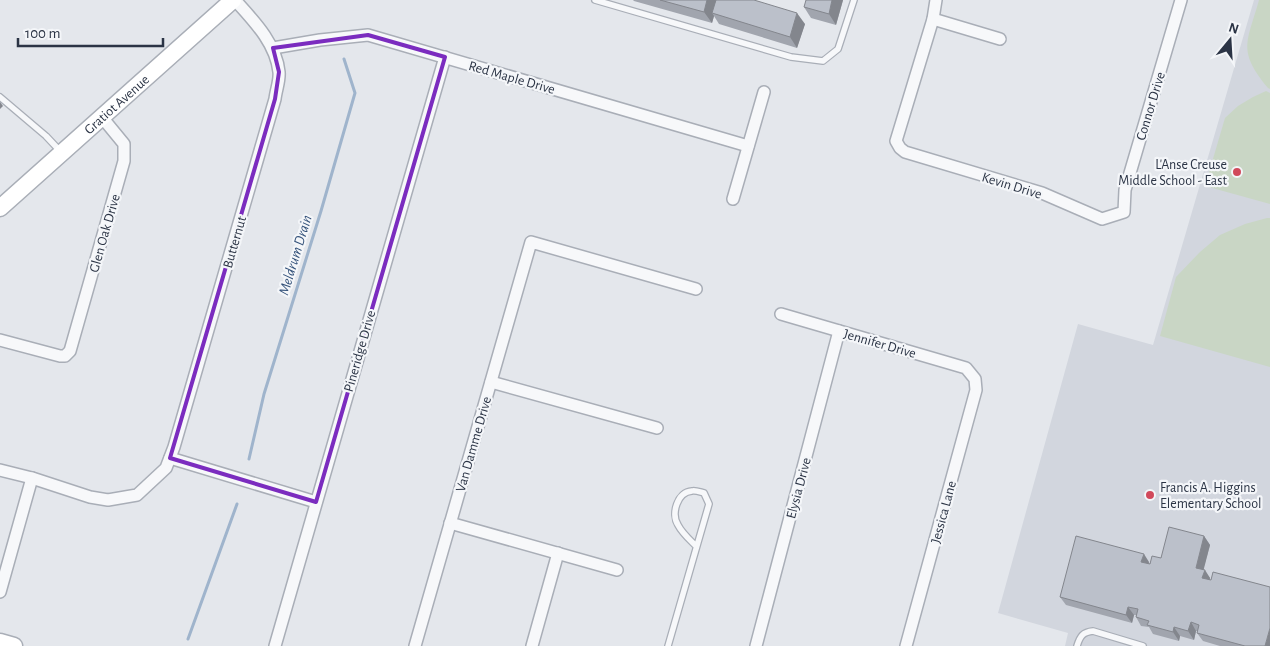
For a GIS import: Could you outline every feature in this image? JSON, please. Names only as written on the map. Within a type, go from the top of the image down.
[{"type":"main road","name":"Gratiot Avenue","points":[[0,207],[234,0]]},
{"type":"main road","points":[[0,642],[14,646]]},
{"type":"street","name":"Butternut","points":[[0,470],[32,478],[90,497],[108,500],[137,495],[166,468],[275,98],[279,72],[273,48],[253,21],[234,0]]},
{"type":"street","points":[[936,0],[933,19],[1000,39]]},
{"type":"street","name":"Connor Drive","points":[[1124,212],[1125,190],[1181,0]]},
{"type":"street","name":"Kevin Drive","points":[[933,19],[896,141],[900,148],[905,152],[1042,193],[1102,219],[1124,212]]},
{"type":"street","name":"Red Maple Drive","points":[[273,48],[320,40],[368,35],[748,146]]},
{"type":"street","name":"Pineridge Drive","points":[[275,646],[444,57]]},
{"type":"street","points":[[733,200],[764,92]]},
{"type":"street","name":"Glen Oak Drive","points":[[0,340],[60,356],[65,356],[70,351],[124,161],[124,144],[101,116]]},
{"type":"street","name":"Van Damme Drive","points":[[414,646],[531,242],[696,289]]},
{"type":"street","name":"Jennifer Drive","points":[[781,314],[966,368],[975,379]]},
{"type":"street","name":"Elysia Drive","points":[[756,646],[840,331]]},
{"type":"street","name":"Jessica Lane","points":[[906,646],[976,390],[975,379]]},
{"type":"street","points":[[491,382],[656,428]]},
{"type":"street","points":[[170,458],[316,502]]},
{"type":"street","points":[[0,592],[32,478]]},
{"type":"street","points":[[450,523],[617,570]]},
{"type":"street","points":[[532,646],[558,554]]},
{"type":"lane","points":[[595,0],[791,57],[823,61],[838,49],[854,0]]},
{"type":"lane","points":[[0,97],[46,136],[61,152]]},
{"type":"lane","points":[[668,646],[708,504],[704,493],[692,491],[683,494],[676,505],[674,515],[678,526],[696,546]]},
{"type":"lane","points":[[1077,646],[1082,634],[1094,631],[1143,646]]},
{"type":"highlighted area","points":[[368,35],[445,57],[316,502],[170,458],[275,99],[279,72],[273,48]]},
{"type":"shaded area","name":"Francis A. Higgins Elementary School","points":[[1254,0],[1270,0],[1270,646],[1065,646],[1068,633],[998,613],[1078,324],[1153,345]]},
{"type":"green space","points":[[1259,0],[1270,0],[1270,89],[1258,75],[1248,55],[1248,37]]},
{"type":"green space","points":[[1266,91],[1270,93],[1270,204],[1205,186],[1225,118],[1238,106]]},
{"type":"green space","points":[[1270,218],[1270,367],[1160,336],[1176,277],[1200,252],[1220,235],[1245,224]]},
{"type":"building","points":[[660,0],[707,0],[704,12]]},
{"type":"building","points":[[716,0],[754,0],[797,13],[790,37],[712,13]]},
{"type":"building","points":[[806,0],[832,0],[829,14],[804,7]]},
{"type":"building","points":[[1169,527],[1204,536],[1196,568],[1205,570],[1202,578],[1211,580],[1213,572],[1270,587],[1270,628],[1265,646],[1245,646],[1197,633],[1199,625],[1191,622],[1188,631],[1174,627],[1173,632],[1147,625],[1149,621],[1136,617],[1138,609],[1128,607],[1126,615],[1060,597],[1076,536],[1144,554],[1141,562],[1150,564],[1152,556],[1161,558]]},
{"type":"waterway","name":"Meldrum Drain","points":[[249,459],[264,394],[321,211],[355,93],[344,59]]},
{"type":"waterway","name":"Meldrum Drain","points":[[188,639],[237,504]]},
{"type":"place","name":"L'Anse Creuse Middle School - East","points":[[1237,172]]},
{"type":"place","name":"Francis A. Higgins Elementary School","points":[[1150,495]]}]
